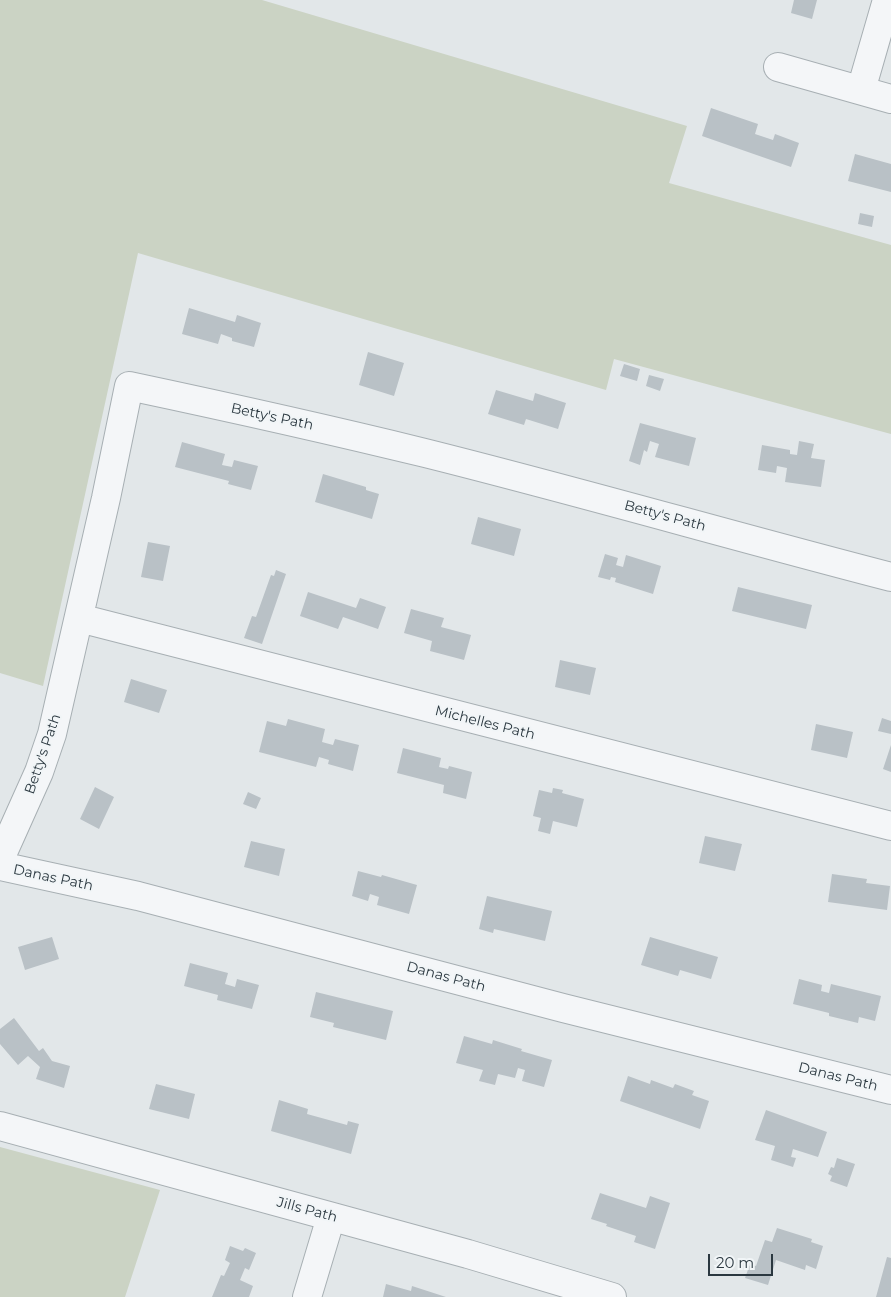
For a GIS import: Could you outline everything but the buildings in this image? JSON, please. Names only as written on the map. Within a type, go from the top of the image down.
[{"type":"street","points":[[862,90],[887,0]]},
{"type":"street","points":[[778,67],[891,99]]},
{"type":"street","name":"Betty's Path","points":[[0,859],[39,772],[52,734],[106,498],[129,386],[299,422],[706,526],[891,577]]},
{"type":"street","name":"Michelles Path","points":[[79,618],[891,826]]},
{"type":"street","name":"Danas Path","points":[[0,866],[138,896],[573,1011],[891,1090]]},
{"type":"street","name":"Jills Path","points":[[0,1126],[468,1254],[612,1297]]},
{"type":"street","points":[[307,1297],[330,1217]]},
{"type":"green space","points":[[0,0],[262,0],[687,126],[669,183],[891,245],[891,434],[614,359],[606,390],[138,253],[43,686],[0,673]]},
{"type":"green space","points":[[0,1147],[160,1190],[125,1297],[0,1297]]}]
